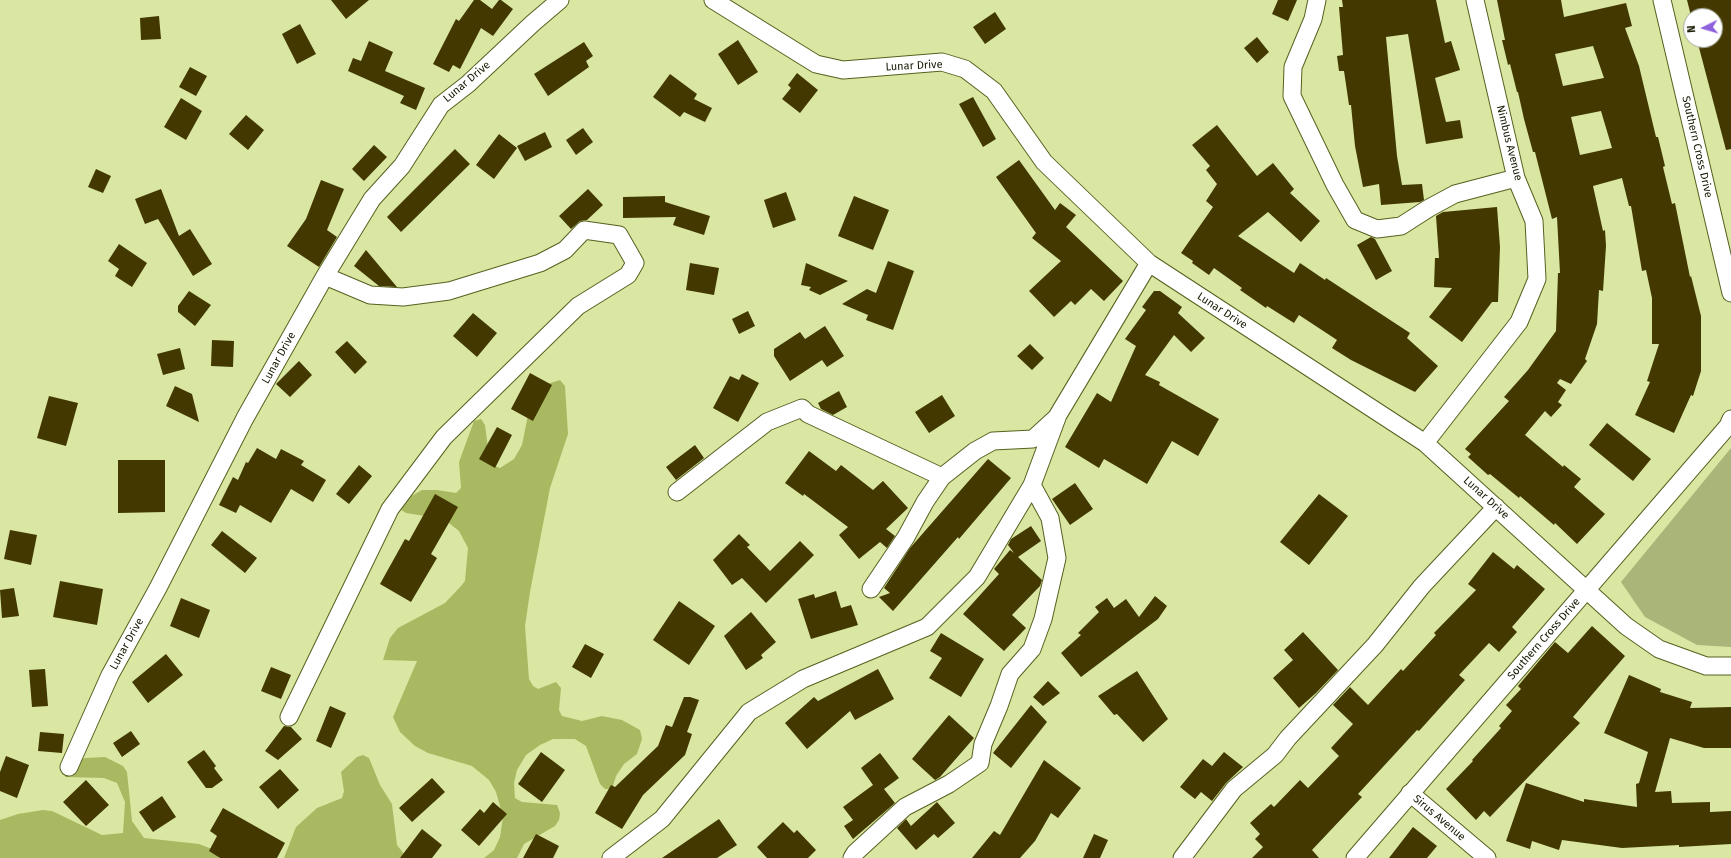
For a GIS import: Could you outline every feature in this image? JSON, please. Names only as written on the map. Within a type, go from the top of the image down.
[{"type":"street","name":"Lunar Drive","points":[[69,767],[110,675],[158,588],[245,418],[325,276],[372,199],[402,166],[441,105],[468,84],[533,23],[560,0]]},
{"type":"street","name":"Lunar Drive","points":[[713,0],[816,64],[843,70],[942,62],[965,70],[994,91],[1044,162],[1149,263],[1425,443],[1626,626],[1659,649],[1706,666],[1731,666]]},
{"type":"street","points":[[1317,0],[1313,18],[1293,67],[1292,96],[1335,185],[1355,220],[1377,229],[1400,226],[1455,194],[1516,178]]},
{"type":"street","name":"Nimbus Avenue","points":[[1425,443],[1519,322],[1537,279],[1534,221],[1516,178],[1475,0]]},
{"type":"street","name":"Southern Cross Drive","points":[[1662,0],[1731,293]]},
{"type":"street","points":[[289,717],[390,509],[444,437],[578,306],[628,275],[635,263],[619,235],[584,230],[565,250],[540,262],[449,291],[403,297],[370,295],[325,276]]},
{"type":"street","points":[[611,858],[662,819],[749,712],[802,679],[927,627],[977,577],[1032,485],[1058,415],[1149,263]]},
{"type":"street","points":[[677,492],[767,422],[802,408],[808,414],[942,477]]},
{"type":"street","points":[[871,589],[906,537],[925,502],[942,477],[975,451],[993,441],[1032,439],[1058,415]]},
{"type":"street","name":"Southern Cross Drive","points":[[1355,858],[1728,426],[1731,420]]},
{"type":"street","points":[[852,858],[855,853],[905,807],[949,784],[980,764],[983,744],[999,706],[1010,674],[1032,649],[1043,619],[1056,558],[1050,518],[1032,485]]},
{"type":"street","points":[[1182,858],[1234,789],[1275,755],[1288,738],[1375,645],[1422,586],[1496,507]]},
{"type":"street","name":"Sirus Avenue","points":[[1410,793],[1487,858]]},
{"type":"green space","points":[[560,380],[565,386],[568,434],[550,488],[530,592],[525,626],[529,679],[533,686],[538,689],[556,682],[561,688],[559,710],[562,716],[582,721],[602,716],[622,720],[640,730],[642,739],[637,754],[624,764],[616,776],[612,789],[605,789],[600,784],[586,746],[575,739],[553,739],[540,745],[526,755],[517,770],[514,783],[515,798],[522,802],[557,805],[560,813],[559,820],[555,826],[524,844],[517,858],[484,858],[494,850],[500,837],[503,817],[496,792],[489,780],[472,766],[428,753],[415,746],[400,732],[393,717],[417,661],[383,660],[390,638],[398,628],[445,603],[465,581],[468,548],[459,531],[444,519],[406,513],[400,509],[398,504],[422,490],[437,490],[456,493],[461,488],[459,462],[474,421],[481,419],[485,425],[490,464],[500,468],[514,459],[522,445],[531,400],[541,386]]},
{"type":"green space","points":[[1731,448],[1731,647],[1697,645],[1645,617],[1621,582]]},
{"type":"green space","points":[[363,755],[369,758],[380,785],[392,804],[397,845],[407,858],[284,858],[296,827],[317,808],[342,798],[344,791],[341,772],[357,757]]},
{"type":"green space","points":[[105,757],[123,766],[127,772],[132,821],[144,838],[199,844],[212,849],[219,858],[0,858],[0,820],[18,814],[43,810],[52,811],[102,835],[123,833],[125,802],[117,783],[104,778],[65,777],[66,765],[71,762],[85,758]]},
{"type":"building","points":[[331,0],[369,0],[346,19]]},
{"type":"building","points":[[474,0],[480,0],[492,9],[499,0],[501,0],[513,9],[493,36],[481,28],[460,69],[453,65],[449,72],[433,64],[456,19],[459,21]]},
{"type":"building","points":[[1278,0],[1297,0],[1288,21],[1272,14]]},
{"type":"building","points":[[1342,0],[1436,0],[1445,43],[1451,41],[1460,70],[1435,78],[1446,122],[1460,120],[1463,138],[1426,144],[1408,34],[1386,37],[1397,156],[1402,185],[1422,184],[1424,200],[1420,202],[1381,205],[1379,184],[1363,187],[1355,146],[1351,105],[1349,105],[1344,71],[1339,71],[1337,56],[1343,55],[1339,7],[1343,7]]},
{"type":"building","points":[[1497,0],[1561,0],[1564,17],[1626,3],[1632,26],[1625,28],[1639,66],[1656,137],[1658,137],[1665,166],[1663,167],[1672,204],[1675,203],[1690,277],[1691,276],[1701,316],[1701,371],[1693,396],[1691,395],[1674,433],[1635,415],[1650,382],[1647,381],[1659,344],[1652,344],[1652,298],[1646,270],[1642,271],[1631,206],[1629,206],[1622,178],[1593,186],[1603,231],[1605,230],[1606,246],[1603,291],[1599,290],[1597,324],[1585,359],[1587,361],[1571,384],[1560,379],[1557,383],[1566,390],[1558,402],[1562,405],[1551,417],[1545,411],[1525,435],[1563,467],[1564,465],[1581,479],[1574,487],[1605,514],[1577,544],[1555,523],[1554,525],[1520,496],[1519,498],[1490,474],[1488,475],[1468,457],[1471,454],[1465,449],[1509,401],[1504,397],[1528,370],[1556,331],[1558,273],[1560,273],[1557,217],[1552,219],[1510,64],[1508,65],[1502,40],[1505,40]],"holes":[[[1593,46],[1604,78],[1563,86],[1555,54]],[[1601,111],[1612,148],[1580,155],[1571,117]]]},
{"type":"building","points":[[1687,0],[1731,0],[1731,149],[1726,150],[1699,48],[1723,48],[1723,8],[1689,8]]},
{"type":"building","points":[[995,12],[1006,29],[985,44],[973,27]]},
{"type":"building","points":[[159,16],[161,39],[141,40],[140,18]]},
{"type":"building","points":[[300,24],[316,54],[297,64],[282,34]]},
{"type":"building","points":[[1257,37],[1269,52],[1257,63],[1244,48]]},
{"type":"building","points":[[738,40],[758,72],[738,85],[718,54]]},
{"type":"building","points":[[369,41],[393,52],[385,71],[425,88],[416,110],[400,103],[404,96],[348,71],[353,58],[361,61]]},
{"type":"building","points":[[584,42],[593,56],[586,61],[589,67],[548,96],[534,74]]},
{"type":"building","points":[[190,67],[207,76],[196,96],[179,87]]},
{"type":"building","points":[[797,73],[818,90],[800,113],[782,99],[791,88],[788,85]]},
{"type":"building","points":[[670,74],[697,94],[694,99],[712,108],[705,122],[684,112],[680,117],[653,97]]},
{"type":"building","points":[[973,97],[996,139],[983,147],[959,104]]},
{"type":"building","points":[[181,98],[202,111],[186,140],[164,127]]},
{"type":"building","points":[[246,115],[264,130],[248,150],[229,134]]},
{"type":"building","points":[[1217,125],[1257,176],[1273,163],[1294,189],[1290,193],[1320,221],[1301,242],[1268,212],[1238,236],[1294,273],[1300,263],[1325,280],[1326,278],[1410,333],[1407,338],[1438,366],[1415,392],[1351,360],[1332,348],[1337,340],[1299,315],[1294,323],[1267,306],[1266,308],[1240,290],[1242,288],[1214,268],[1209,275],[1181,253],[1213,207],[1206,201],[1217,184],[1206,170],[1210,166],[1192,145]]},
{"type":"building","points":[[583,128],[593,142],[576,155],[566,140]]},
{"type":"building","points":[[545,132],[552,147],[525,161],[517,146]]},
{"type":"building","points":[[499,134],[517,148],[494,179],[476,165]]},
{"type":"building","points":[[374,145],[387,157],[364,181],[352,169]]},
{"type":"building","points":[[455,149],[470,164],[401,232],[387,217]]},
{"type":"building","points":[[1019,160],[1055,210],[1060,203],[1076,215],[1066,227],[1123,281],[1104,301],[1091,289],[1075,305],[1071,301],[1054,317],[1029,291],[1061,261],[1032,238],[1036,233],[996,177]]},
{"type":"building","points":[[96,169],[111,176],[103,193],[88,187]]},
{"type":"building","points":[[321,180],[344,189],[327,230],[337,237],[319,267],[287,246],[306,219]]},
{"type":"building","points":[[161,189],[179,236],[190,229],[212,264],[193,276],[158,219],[145,224],[135,199]]},
{"type":"building","points":[[588,189],[603,205],[587,220],[580,221],[571,229],[559,216]]},
{"type":"building","points":[[786,192],[796,220],[773,228],[764,200]]},
{"type":"building","points":[[665,196],[665,202],[710,216],[704,235],[673,225],[676,217],[623,218],[623,197]]},
{"type":"building","points":[[854,196],[889,210],[873,250],[838,236]]},
{"type":"building","points":[[1497,207],[1500,247],[1498,302],[1492,302],[1462,342],[1429,317],[1452,288],[1434,287],[1435,258],[1439,258],[1436,216],[1443,212]]},
{"type":"building","points":[[1371,237],[1375,239],[1392,271],[1376,280],[1357,245]]},
{"type":"building","points":[[119,244],[147,263],[132,287],[115,276],[119,269],[108,261]]},
{"type":"building","points":[[366,250],[397,287],[379,286],[354,266]]},
{"type":"building","points":[[888,261],[914,271],[893,330],[866,320],[868,315],[842,304],[867,289],[876,293]]},
{"type":"building","points":[[690,263],[719,268],[714,295],[686,290]]},
{"type":"building","points":[[806,263],[848,281],[820,295],[809,290],[811,287],[801,285]]},
{"type":"building","points":[[189,291],[211,305],[195,326],[178,312],[178,306]]},
{"type":"building","points":[[1154,291],[1160,291],[1182,307],[1178,313],[1205,338],[1191,352],[1174,335],[1145,375],[1160,382],[1159,385],[1219,419],[1198,456],[1172,441],[1147,484],[1104,459],[1099,468],[1065,447],[1097,393],[1111,402],[1136,346],[1125,339],[1146,310],[1142,307]]},
{"type":"building","points":[[748,311],[755,326],[739,334],[732,319]]},
{"type":"building","points":[[473,313],[497,333],[477,357],[453,336]]},
{"type":"building","points":[[825,326],[844,356],[827,367],[822,360],[790,381],[774,356],[774,349],[800,332],[805,339]]},
{"type":"building","points":[[212,340],[234,341],[233,367],[211,366]]},
{"type":"building","points":[[347,341],[367,362],[355,374],[335,352]]},
{"type":"building","points":[[1030,344],[1044,358],[1032,370],[1017,356]]},
{"type":"building","points":[[180,348],[185,369],[163,375],[157,354]]},
{"type":"building","points":[[299,361],[312,375],[290,397],[276,384]]},
{"type":"building","points":[[530,373],[552,385],[533,421],[511,409]]},
{"type":"building","points":[[742,374],[759,383],[738,422],[713,408],[730,376],[739,380]]},
{"type":"building","points":[[175,386],[192,394],[199,422],[166,406]]},
{"type":"building","points":[[839,391],[847,407],[833,415],[821,409],[818,403]]},
{"type":"building","points":[[942,395],[955,416],[929,433],[915,412]]},
{"type":"building","points":[[49,396],[78,403],[66,446],[37,438]]},
{"type":"building","points":[[1607,423],[1651,459],[1633,481],[1589,445]]},
{"type":"building","points":[[497,427],[512,435],[495,468],[479,459]]},
{"type":"building","points":[[695,445],[704,458],[676,480],[666,467]]},
{"type":"building","points":[[257,448],[276,459],[281,449],[304,461],[301,465],[326,480],[313,502],[291,489],[271,523],[240,505],[236,513],[219,505],[233,477],[238,480],[246,462],[248,463]]},
{"type":"building","points":[[809,451],[836,471],[841,465],[873,490],[883,481],[908,508],[886,529],[895,536],[887,548],[880,542],[859,559],[839,535],[848,527],[804,494],[803,496],[785,483]]},
{"type":"building","points":[[988,459],[1011,478],[959,539],[958,537],[893,611],[879,597],[890,593],[884,588],[910,548]]},
{"type":"building","points":[[118,460],[165,460],[165,512],[118,513]]},
{"type":"building","points":[[359,465],[372,476],[349,504],[336,494]]},
{"type":"building","points":[[1075,483],[1093,509],[1070,525],[1052,499]]},
{"type":"building","points":[[435,494],[458,507],[431,554],[437,558],[411,602],[380,584],[405,539],[409,541]]},
{"type":"building","points":[[1319,494],[1348,516],[1309,565],[1280,542]]},
{"type":"building","points":[[1031,526],[1041,541],[1018,557],[1042,580],[1040,586],[1012,615],[1026,628],[1004,651],[963,614],[999,574],[994,569],[1010,550],[1014,553],[1008,545],[1011,539]]},
{"type":"building","points":[[10,530],[37,535],[31,565],[4,559]]},
{"type":"building","points":[[222,531],[257,558],[245,573],[211,545]]},
{"type":"building","points":[[739,534],[750,545],[747,547],[770,571],[800,541],[814,555],[766,603],[742,578],[732,585],[713,560]]},
{"type":"building","points":[[1493,552],[1514,569],[1517,565],[1545,589],[1512,627],[1517,632],[1499,652],[1489,643],[1459,675],[1465,680],[1419,731],[1417,730],[1358,794],[1362,797],[1312,850],[1319,858],[1252,858],[1263,847],[1255,839],[1260,834],[1250,823],[1271,804],[1274,807],[1300,780],[1308,788],[1339,756],[1331,748],[1353,724],[1333,705],[1350,687],[1368,705],[1401,669],[1403,671],[1436,635],[1434,633],[1476,590],[1468,584]]},
{"type":"building","points":[[60,581],[103,589],[97,625],[53,617]]},
{"type":"building","points":[[14,588],[19,616],[2,618],[0,590]]},
{"type":"building","points":[[836,591],[841,608],[851,605],[858,625],[811,639],[798,599],[814,594],[815,598]]},
{"type":"building","points":[[1155,596],[1167,606],[1158,619],[1081,677],[1061,653],[1081,635],[1078,633],[1099,612],[1095,607],[1107,598],[1114,608],[1126,599],[1139,617]]},
{"type":"building","points":[[181,598],[210,610],[199,638],[170,626]]},
{"type":"building","points":[[679,601],[715,626],[689,665],[653,640]]},
{"type":"building","points":[[751,612],[776,642],[761,655],[763,658],[746,670],[724,636]]},
{"type":"building","points":[[1592,626],[1625,656],[1573,717],[1580,723],[1490,817],[1484,811],[1476,820],[1446,789],[1473,761],[1472,760],[1501,728],[1499,726],[1512,711],[1506,705],[1521,689],[1518,686],[1555,642],[1568,653]]},
{"type":"building","points":[[1303,632],[1338,670],[1299,708],[1273,678],[1293,660],[1284,650]]},
{"type":"building","points":[[941,633],[984,659],[961,697],[929,678],[942,658],[930,651]]},
{"type":"building","points":[[585,644],[604,654],[591,678],[572,667]]},
{"type":"building","points":[[166,654],[183,675],[148,703],[132,682]]},
{"type":"building","points":[[271,667],[291,675],[281,699],[261,691]]},
{"type":"building","points":[[45,669],[48,706],[32,707],[29,670]]},
{"type":"building","points":[[878,669],[894,699],[855,720],[850,711],[807,749],[785,723],[814,697],[818,701]]},
{"type":"building","points":[[1137,671],[1168,719],[1143,742],[1117,714],[1114,715],[1098,696]]},
{"type":"building","points":[[1629,675],[1661,689],[1660,692],[1692,702],[1690,708],[1731,707],[1731,748],[1704,748],[1670,738],[1655,792],[1671,791],[1672,803],[1710,802],[1710,812],[1731,811],[1731,844],[1622,848],[1562,840],[1559,850],[1532,841],[1530,849],[1506,841],[1526,783],[1584,802],[1584,799],[1637,807],[1636,784],[1639,783],[1648,752],[1604,733]]},
{"type":"building","points":[[1048,681],[1060,693],[1043,706],[1033,697]]},
{"type":"building","points":[[684,697],[699,700],[687,732],[692,734],[685,755],[643,795],[622,829],[595,813],[611,785],[615,787],[658,746],[666,725],[672,727]]},
{"type":"building","points":[[1031,705],[1047,722],[1011,768],[993,753]]},
{"type":"building","points":[[330,706],[346,713],[331,748],[316,741]]},
{"type":"building","points":[[949,715],[974,738],[940,777],[935,780],[912,759]]},
{"type":"building","points":[[284,726],[291,727],[302,739],[278,760],[265,751]]},
{"type":"building","points":[[131,731],[140,744],[122,757],[113,743]]},
{"type":"building","points":[[40,732],[64,734],[62,753],[38,751]]},
{"type":"building","points":[[204,750],[216,766],[214,768],[223,780],[212,788],[206,788],[187,762]]},
{"type":"building","points":[[541,752],[565,770],[542,802],[518,784]]},
{"type":"building","points":[[1224,752],[1243,767],[1226,783],[1212,801],[1201,792],[1195,799],[1180,787],[1203,759],[1212,766]]},
{"type":"building","points":[[880,753],[899,778],[884,789],[895,803],[853,839],[844,826],[853,820],[843,807],[873,785],[861,768]]},
{"type":"building","points":[[6,756],[29,765],[17,798],[0,791],[0,772]]},
{"type":"building","points":[[1044,760],[1081,788],[1058,818],[1051,813],[1035,841],[1020,858],[972,858],[994,831],[1000,835]]},
{"type":"building","points":[[280,769],[299,790],[278,809],[259,787]]},
{"type":"building","points":[[432,778],[445,792],[412,822],[399,808]]},
{"type":"building","points":[[86,780],[109,805],[86,826],[63,802]]},
{"type":"building","points":[[162,796],[176,817],[153,832],[139,812]]},
{"type":"building","points":[[493,802],[507,814],[479,846],[461,830],[480,809],[484,813]]},
{"type":"building","points":[[937,802],[955,823],[938,838],[934,834],[916,850],[897,828],[906,819],[911,826]]},
{"type":"building","points":[[223,808],[285,843],[277,858],[220,858],[209,851],[217,836],[210,831]]},
{"type":"building","points":[[719,819],[737,845],[717,858],[662,858]]},
{"type":"building","points":[[783,822],[794,833],[797,830],[816,850],[808,858],[767,858],[757,847]]},
{"type":"building","points":[[1413,827],[1437,846],[1427,858],[1389,858]]},
{"type":"building","points":[[422,829],[442,845],[432,858],[400,858]]},
{"type":"building","points":[[536,834],[559,846],[553,858],[523,858]]},
{"type":"building","points":[[1094,834],[1108,840],[1100,858],[1083,858]]}]
